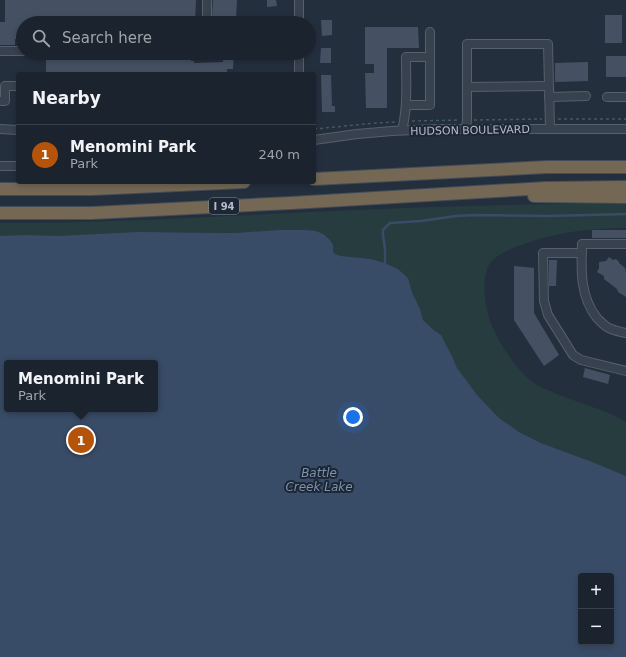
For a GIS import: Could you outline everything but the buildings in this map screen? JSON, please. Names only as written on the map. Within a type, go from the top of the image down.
[{"type":"highway","points":[[316,178],[547,167],[626,167]]},
{"type":"highway","name":"I 94","points":[[0,189],[92,189],[201,184]]},
{"type":"highway","name":"I 94","points":[[0,213],[92,212],[291,203],[546,188],[626,187]]},
{"type":"highway","points":[[447,193],[626,198]]},
{"type":"street","points":[[207,0],[207,16]]},
{"type":"street","points":[[299,0],[299,16]]},
{"type":"street","points":[[406,104],[430,105],[430,32]]},
{"type":"street","points":[[466,129],[467,44],[548,44],[548,97],[550,129]]},
{"type":"street","points":[[0,51],[16,51]]},
{"type":"street","points":[[402,130],[406,104],[406,57],[430,57]]},
{"type":"street","points":[[299,60],[299,72]]},
{"type":"street","points":[[0,101],[5,101],[5,86],[16,86]]},
{"type":"street","points":[[467,87],[548,86]]},
{"type":"street","points":[[548,97],[586,96]]},
{"type":"street","points":[[607,97],[626,97]]},
{"type":"street","name":"HUDSON BOULEVARD","points":[[316,140],[402,130],[626,129]]},
{"type":"street","points":[[0,130],[16,130]]},
{"type":"street","points":[[0,166],[16,166]]},
{"type":"street","points":[[626,244],[582,244],[582,276],[583,290],[586,300],[602,323],[610,329],[626,334]]},
{"type":"street","points":[[582,253],[543,252],[544,301],[548,315],[573,355],[580,360],[626,371]]},
{"type":"green space","points":[[626,203],[626,228],[570,232],[543,238],[504,252],[497,256],[489,265],[485,276],[484,288],[489,318],[498,338],[516,366],[531,381],[545,389],[608,413],[626,422],[626,476],[541,443],[519,432],[499,418],[478,396],[457,368],[441,335],[423,320],[408,278],[398,269],[371,259],[335,254],[333,251],[333,245],[325,236],[307,230],[235,233],[163,232],[163,657],[0,657],[0,223],[134,220],[491,205]]},
{"type":"water","name":"Battle Creek Lake","points":[[307,230],[316,231],[323,234],[330,240],[335,254],[371,259],[398,269],[408,278],[423,320],[441,335],[457,368],[478,396],[499,418],[519,432],[541,443],[626,476],[626,657],[0,657],[0,236],[58,236],[138,232],[235,233]]},
{"type":"waterway","points":[[385,263],[383,230],[390,223],[476,215],[549,216],[626,214]]},
{"type":"place","name":"Menomini Park","points":[[81,440]]}]
